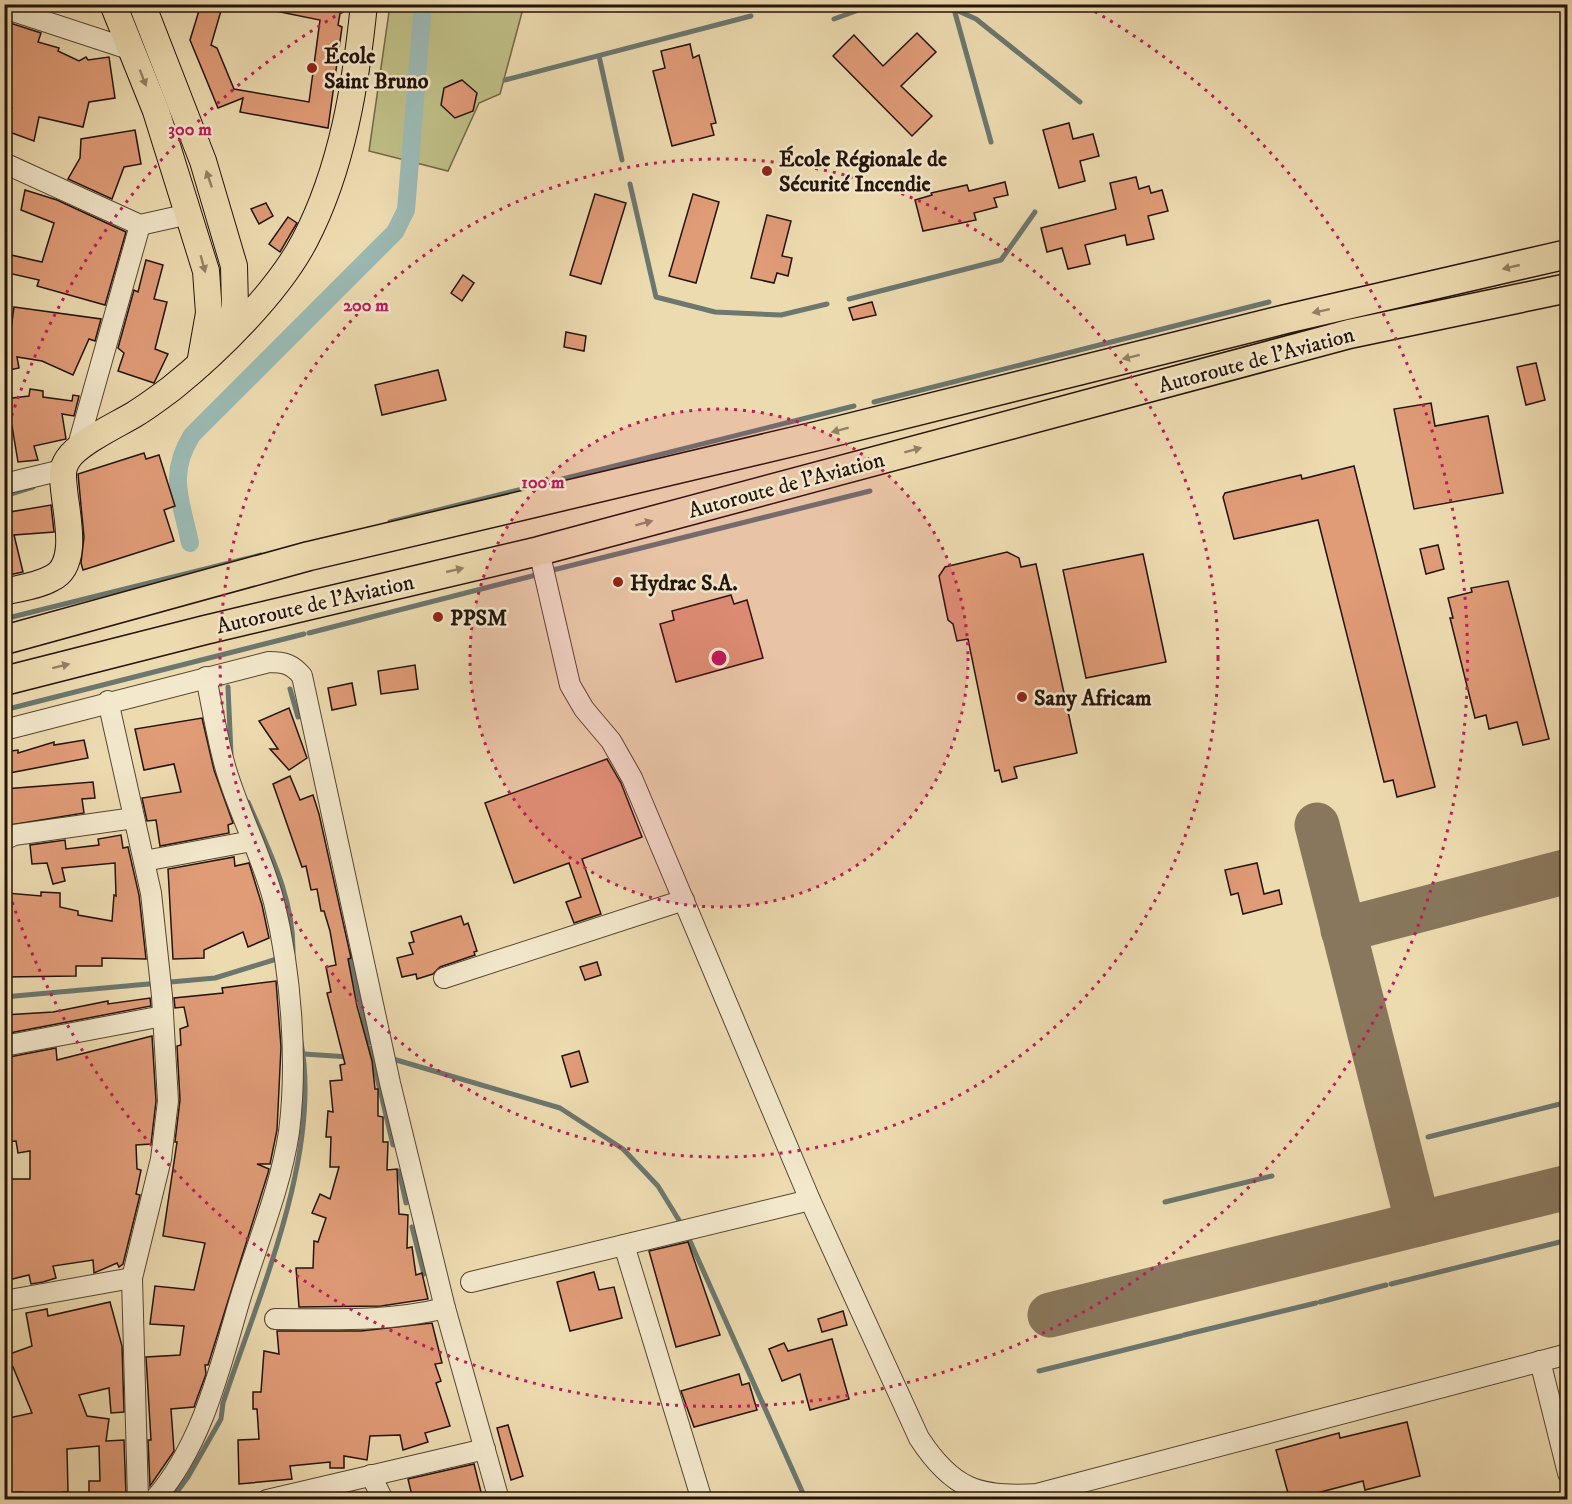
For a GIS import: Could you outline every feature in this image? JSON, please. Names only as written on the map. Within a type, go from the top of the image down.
[{"type":"highway","name":"Autoroute de l'Aviation","points":[[4,640],[309,556],[817,436],[1286,319],[1562,254]]},
{"type":"highway","name":"Autoroute de l'Aviation","points":[[4,681],[205,630],[539,551],[1349,334],[1568,288]]},
{"type":"main road","points":[[113,4],[156,111],[189,213],[209,291],[207,331],[200,364]]},
{"type":"main road","points":[[142,4],[203,161],[232,255],[236,287],[228,338]]},
{"type":"main road","points":[[4,592],[53,578],[64,567],[68,546],[62,470],[68,457],[77,449],[138,413],[200,364],[228,338],[280,277],[304,243],[320,208],[357,73],[364,4]]},
{"type":"street","points":[[4,8],[132,50]]},
{"type":"street","points":[[4,163],[140,225],[189,213]]},
{"type":"street","points":[[77,449],[140,225]]},
{"type":"street","points":[[4,484],[62,470]]},
{"type":"street","points":[[539,551],[570,686],[584,709],[611,741],[632,778],[810,1200],[924,1445],[948,1475],[973,1489],[1001,1496],[1037,1494],[1568,1353]]},
{"type":"street","points":[[4,730],[108,701],[269,662],[284,663],[294,667],[302,676],[390,1083],[445,1308],[499,1500]]},
{"type":"street","points":[[154,1500],[183,1458],[204,1413],[276,1189],[288,1134],[293,1095],[285,964],[273,900],[225,766],[206,677]]},
{"type":"street","points":[[108,701],[152,893],[162,996],[167,1113],[161,1159],[132,1278],[138,1500]]},
{"type":"street","points":[[4,840],[14,835],[134,818]]},
{"type":"street","points":[[144,861],[252,841]]},
{"type":"street","points":[[444,978],[684,900]]},
{"type":"street","points":[[4,1046],[163,1016]]},
{"type":"street","points":[[471,1282],[810,1200]]},
{"type":"street","points":[[624,1245],[701,1497]]},
{"type":"street","points":[[4,1301],[132,1278]]},
{"type":"street","points":[[275,1319],[370,1320],[445,1308]]},
{"type":"street","points":[[1540,1361],[1568,1473]]},
{"type":"street","points":[[267,1500],[485,1449]]},
{"type":"street","points":[[371,1475],[382,1500]]},
{"type":"shaded area","points":[[390,5],[524,5],[500,94],[479,103],[448,171],[369,151]]},
{"type":"building","points":[[201,4],[223,4],[211,45],[217,48],[234,89],[309,102],[320,20],[275,11],[276,4],[331,4],[341,8],[338,25],[342,27],[328,128],[240,112],[243,98],[218,108],[190,40]]},
{"type":"building","points":[[4,21],[41,33],[38,42],[59,48],[58,51],[79,61],[86,57],[88,60],[109,57],[115,98],[89,102],[83,127],[39,117],[34,141],[4,130],[12,108],[4,106]]},
{"type":"building","points":[[917,33],[936,52],[901,86],[932,116],[912,136],[833,56],[854,35],[883,66]]},
{"type":"building","points":[[690,44],[693,58],[699,55],[716,123],[711,124],[714,135],[672,146],[653,71],[665,68],[661,51]]},
{"type":"building","points":[[462,80],[477,93],[473,111],[455,118],[441,105],[444,88]]},
{"type":"building","points":[[1069,123],[1073,139],[1093,134],[1099,156],[1080,161],[1085,181],[1059,188],[1043,130]]},
{"type":"building","points":[[135,130],[141,164],[124,167],[112,199],[68,179],[80,158],[81,139]]},
{"type":"building","points":[[1136,177],[1139,189],[1149,186],[1151,193],[1162,190],[1168,211],[1148,216],[1154,239],[1127,245],[1125,235],[1085,245],[1090,264],[1068,269],[1062,248],[1047,252],[1041,228],[1116,209],[1110,183]]},
{"type":"building","points":[[1005,182],[1008,195],[994,198],[997,207],[974,213],[976,220],[923,231],[915,200],[932,195],[931,193],[967,185],[969,191]]},
{"type":"building","points":[[25,190],[57,200],[126,232],[105,305],[37,286],[39,280],[8,273],[11,255],[42,262],[54,223],[21,210]]},
{"type":"building","points":[[595,194],[626,203],[601,284],[570,275]]},
{"type":"building","points":[[693,194],[719,202],[696,283],[669,276]]},
{"type":"building","points":[[266,203],[273,216],[259,224],[251,209]]},
{"type":"building","points":[[767,215],[791,221],[782,256],[792,258],[788,276],[777,273],[774,283],[751,278]]},
{"type":"building","points":[[288,217],[297,223],[280,252],[269,244]]},
{"type":"building","points":[[146,260],[163,265],[154,299],[167,302],[155,349],[168,354],[154,383],[118,371],[124,353],[118,348],[134,290],[138,292]]},
{"type":"building","points":[[463,275],[474,283],[462,301],[451,293]]},
{"type":"building","points":[[872,302],[876,315],[853,320],[849,308]]},
{"type":"building","points":[[14,307],[101,319],[95,341],[89,339],[73,375],[42,361],[17,357],[19,368],[4,371],[4,328],[11,329]]},
{"type":"building","points":[[566,332],[586,336],[584,351],[564,347]]},
{"type":"building","points":[[1536,363],[1545,400],[1526,405],[1517,367]]},
{"type":"building","points":[[438,370],[446,400],[382,415],[375,385]]},
{"type":"building","points":[[30,389],[43,391],[43,397],[72,401],[73,395],[79,396],[74,416],[62,414],[66,439],[34,446],[38,460],[18,462],[12,426],[4,427],[4,399],[29,396]]},
{"type":"building","points":[[1431,403],[1435,426],[1488,416],[1503,493],[1414,509],[1394,409]]},
{"type":"building","points":[[144,453],[146,459],[159,455],[175,506],[164,510],[174,541],[83,570],[81,563],[84,537],[78,474]]},
{"type":"building","points":[[1354,466],[1435,787],[1397,797],[1393,780],[1384,782],[1318,520],[1234,539],[1223,497],[1225,493],[1301,475],[1302,479]]},
{"type":"building","points":[[51,505],[54,532],[14,535],[23,572],[4,576],[4,513]]},
{"type":"building","points":[[1438,545],[1444,569],[1426,574],[1420,549]]},
{"type":"building","name":"Sany Africam","points":[[1007,552],[1019,558],[1021,567],[1036,564],[1077,753],[1014,767],[1017,778],[1002,782],[999,770],[995,771],[968,639],[957,641],[953,624],[948,620],[939,576],[945,567]]},
{"type":"building","points":[[1143,554],[1166,662],[1086,678],[1063,570]]},
{"type":"building","points":[[1508,581],[1549,739],[1523,745],[1517,722],[1489,729],[1486,715],[1475,718],[1450,618],[1453,618],[1448,598],[1472,592],[1471,588]]},
{"type":"building","points":[[731,595],[734,604],[747,600],[763,658],[676,682],[660,624],[674,620],[672,611]]},
{"type":"building","points":[[415,665],[418,689],[381,694],[378,671]]},
{"type":"building","points":[[352,683],[356,705],[332,710],[328,688]]},
{"type":"building","points":[[289,708],[307,758],[289,770],[270,749],[278,749],[259,721]]},
{"type":"building","points":[[202,718],[214,770],[233,823],[228,825],[229,833],[160,846],[156,820],[147,821],[142,798],[181,792],[174,764],[144,770],[135,729]]},
{"type":"building","points":[[84,740],[88,758],[4,774],[4,752],[18,750],[18,753],[54,742],[54,745]]},
{"type":"building","points":[[607,759],[621,783],[642,837],[582,859],[601,914],[574,923],[566,902],[581,897],[569,863],[514,883],[485,803]]},
{"type":"building","points":[[290,776],[300,800],[313,795],[319,814],[351,958],[348,959],[357,1006],[372,1061],[375,1089],[378,1089],[378,1116],[383,1117],[383,1142],[388,1142],[387,1170],[397,1169],[399,1214],[408,1215],[407,1248],[412,1247],[416,1275],[422,1273],[428,1299],[381,1306],[299,1307],[296,1268],[313,1268],[314,1241],[318,1242],[326,1218],[312,1213],[320,1194],[330,1199],[339,1167],[330,1167],[331,1137],[326,1137],[328,1111],[333,1112],[330,1081],[342,1080],[340,1065],[345,1064],[327,993],[331,992],[326,967],[336,965],[330,931],[324,911],[321,911],[317,889],[311,890],[306,866],[302,867],[273,784]]},
{"type":"building","points":[[93,782],[95,798],[82,799],[84,813],[4,826],[4,789]]},
{"type":"building","points":[[121,835],[123,848],[128,847],[139,895],[146,959],[102,958],[102,966],[76,966],[76,976],[4,977],[7,893],[41,896],[41,892],[60,893],[60,907],[78,911],[78,915],[112,921],[114,895],[116,896],[115,863],[62,868],[65,881],[53,884],[47,863],[32,864],[30,845],[65,840],[66,849],[99,845],[98,839]]},
{"type":"building","points":[[234,857],[235,866],[249,863],[269,938],[248,947],[243,932],[204,950],[204,958],[173,959],[168,869]]},
{"type":"building","points":[[1257,863],[1264,894],[1279,890],[1282,904],[1243,914],[1238,893],[1231,895],[1225,870]]},
{"type":"building","points":[[461,916],[464,925],[468,923],[477,951],[474,952],[475,955],[440,967],[433,974],[417,979],[416,974],[402,977],[397,958],[413,954],[409,943],[414,942],[411,932]]},
{"type":"building","points":[[597,962],[601,975],[585,980],[580,967]]},
{"type":"building","points":[[276,981],[281,1047],[277,1130],[270,1164],[257,1164],[269,1169],[208,1365],[205,1365],[206,1374],[194,1407],[171,1409],[174,1451],[150,1486],[148,1440],[151,1440],[146,1357],[180,1355],[184,1326],[150,1324],[155,1286],[194,1290],[205,1243],[163,1236],[177,1142],[175,1142],[180,1100],[177,1046],[181,1045],[180,1029],[188,1026],[184,1007],[175,1008],[174,998],[223,993],[222,988]]},
{"type":"building","points":[[150,998],[151,1006],[4,1034],[4,1015],[53,1012],[108,1001],[108,1004]]},
{"type":"building","points":[[152,1036],[156,1101],[151,1144],[136,1145],[137,1169],[141,1170],[136,1194],[140,1195],[123,1264],[119,1267],[117,1263],[94,1273],[93,1260],[53,1266],[56,1278],[43,1282],[31,1284],[29,1275],[4,1281],[4,1179],[30,1179],[30,1151],[18,1153],[16,1141],[4,1142],[4,1092],[8,1092],[4,1058],[56,1048],[57,1060]]},
{"type":"building","points":[[579,1051],[588,1082],[571,1087],[562,1056]]},
{"type":"building","points":[[688,1242],[720,1335],[676,1347],[649,1251]]},
{"type":"building","points":[[594,1272],[599,1290],[614,1287],[622,1318],[570,1331],[557,1282]]},
{"type":"building","points":[[110,1302],[122,1346],[124,1412],[111,1413],[109,1388],[79,1395],[87,1416],[109,1419],[106,1441],[124,1440],[126,1495],[89,1496],[89,1481],[100,1481],[99,1446],[67,1449],[68,1492],[63,1492],[64,1500],[23,1500],[22,1492],[4,1493],[4,1419],[32,1413],[13,1367],[4,1370],[4,1356],[32,1346],[26,1313],[47,1309],[48,1316]]},
{"type":"building","points":[[843,1311],[847,1325],[822,1332],[818,1319]]},
{"type":"building","points":[[432,1323],[442,1363],[435,1364],[441,1381],[436,1383],[450,1426],[425,1433],[428,1442],[403,1450],[400,1435],[370,1436],[367,1460],[344,1456],[344,1468],[330,1468],[330,1462],[290,1466],[292,1479],[239,1484],[238,1440],[259,1439],[257,1409],[253,1409],[253,1392],[261,1392],[264,1351],[279,1354],[277,1331],[361,1331]]},
{"type":"building","points":[[832,1339],[849,1399],[810,1410],[800,1374],[782,1381],[769,1349],[784,1343],[788,1351]]},
{"type":"building","points":[[739,1374],[742,1385],[749,1383],[757,1410],[694,1427],[681,1391]]},
{"type":"building","points":[[1407,1422],[1420,1476],[1365,1490],[1363,1481],[1290,1500],[1276,1450],[1339,1433],[1340,1438]]},
{"type":"building","points":[[508,1425],[523,1476],[511,1480],[497,1428]]},
{"type":"building","points":[[474,1464],[483,1500],[413,1500],[408,1479]]},
{"type":"waterway","points":[[190,543],[180,500],[178,475],[184,449],[192,435],[395,232],[406,210],[423,4]]},
{"type":"waterway","points":[[834,19],[875,4]]},
{"type":"waterway","points":[[943,4],[976,19],[1080,102]]},
{"type":"waterway","points":[[954,9],[991,142]]},
{"type":"waterway","points":[[505,80],[751,16]]},
{"type":"waterway","points":[[599,56],[622,160]]},
{"type":"waterway","points":[[630,184],[656,297],[715,312],[781,315],[827,304]]},
{"type":"waterway","points":[[849,299],[1001,260],[1035,212]]},
{"type":"waterway","points":[[874,402],[1269,302]]},
{"type":"waterway","points":[[390,522],[854,406]]},
{"type":"waterway","points":[[4,496],[33,487]]},
{"type":"waterway","points":[[549,571],[870,491]]},
{"type":"waterway","points":[[4,619],[261,555]]},
{"type":"waterway","points":[[309,633],[540,574]]},
{"type":"waterway","points":[[4,710],[304,634]]},
{"type":"waterway","points":[[228,687],[231,754]]},
{"type":"waterway","points":[[290,689],[298,717]]},
{"type":"waterway","points":[[248,802],[285,894],[293,953]]},
{"type":"waterway","points":[[349,953],[369,1043]]},
{"type":"waterway","points":[[4,997],[215,978],[280,958]]},
{"type":"waterway","points":[[171,1500],[188,1477],[221,1419],[223,1403],[283,1225],[303,1131],[305,1085],[301,1042]]},
{"type":"waterway","points":[[370,1048],[393,1145]]},
{"type":"waterway","points":[[304,1054],[349,1057]]},
{"type":"waterway","points":[[364,1058],[393,1059],[560,1108],[623,1149],[658,1186],[685,1230],[806,1500]]},
{"type":"waterway","points":[[1428,1137],[1568,1102]]},
{"type":"waterway","points":[[399,1171],[406,1203]]},
{"type":"waterway","points":[[1165,1202],[1272,1176]]},
{"type":"waterway","points":[[412,1227],[424,1274]]},
{"type":"waterway","points":[[1391,1284],[1568,1240]]},
{"type":"waterway","points":[[1320,1302],[1386,1285]]},
{"type":"waterway","points":[[1184,1335],[1316,1303]]},
{"type":"waterway","points":[[1039,1371],[1181,1336]]},
{"type":"taxiway","points":[[1317,825],[1418,1224]]},
{"type":"taxiway","points":[[1343,930],[1568,871]]},
{"type":"taxiway","points":[[1050,1315],[1568,1187]]},
{"type":"place","name":"École Saint Bruno","points":[[312,68]]},
{"type":"place","name":"École Régionale de Sécurité Incendie","points":[[767,171]]},
{"type":"place","name":"Hydrac S.A.","points":[[618,582]]},
{"type":"place","name":"PPSM","points":[[438,617]]},
{"type":"place","name":"Sany Africam","points":[[1022,697]]}]
